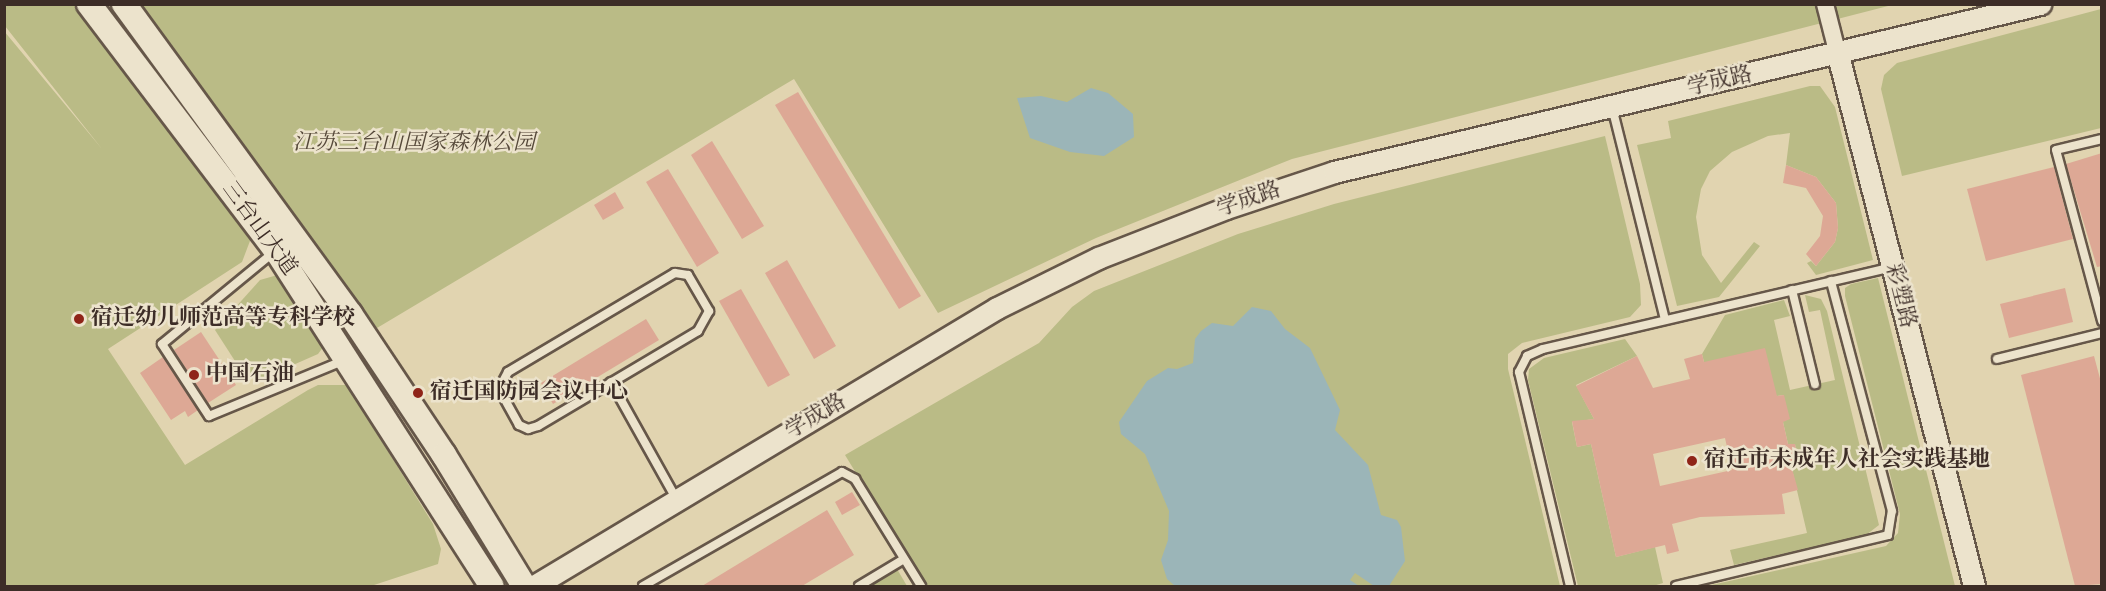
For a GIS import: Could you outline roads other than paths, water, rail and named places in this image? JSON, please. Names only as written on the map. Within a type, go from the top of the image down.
[{"type":"main road","name":"三台山大道","points":[[89,4],[276,250],[348,359],[502,582]]},
{"type":"main road","name":"三台山大道","points":[[124,4],[350,314],[444,455],[502,582]]},
{"type":"street","name":"彩塑路","points":[[1825,4],[1974,586]]},
{"type":"street","name":"学成路","points":[[534,586],[997,308],[1098,258],[1226,208],[1334,172],[1838,55],[2040,4]]},
{"type":"lane","points":[[1612,107],[1665,320]]},
{"type":"lane","points":[[2102,139],[2056,150],[2102,321]]},
{"type":"lane","points":[[276,250],[162,344],[209,416],[348,359]]},
{"type":"lane","points":[[1570,586],[1519,372],[1527,356],[1543,349],[1892,266]]},
{"type":"lane","points":[[675,273],[688,275],[709,311],[706,322],[698,331],[611,382],[528,429],[519,425],[499,389],[508,372],[664,278],[675,273]]},
{"type":"lane","points":[[1676,586],[1888,535],[1892,511],[1831,281]]},
{"type":"lane","points":[[1792,290],[1815,384]]},
{"type":"lane","points":[[1997,359],[2102,333]]},
{"type":"lane","points":[[611,382],[677,500]]},
{"type":"lane","points":[[643,586],[842,472],[855,479],[921,586]]},
{"type":"lane","points":[[859,586],[904,559]]},
{"type":"water","points":[[1091,88],[1108,93],[1133,114],[1134,137],[1104,156],[1070,152],[1030,138],[1017,98],[1041,96],[1067,102]]},
{"type":"water","points":[[1252,307],[1271,311],[1285,329],[1310,348],[1340,410],[1335,430],[1368,465],[1381,515],[1397,520],[1401,527],[1405,561],[1389,586],[1374,586],[1355,573],[1350,580],[1359,586],[1175,586],[1167,579],[1161,560],[1168,540],[1169,511],[1145,454],[1121,434],[1119,422],[1147,381],[1168,368],[1177,369],[1193,363],[1195,339],[1201,331],[1212,323],[1233,326]]},
{"type":"place","name":"宿迁幼儿师范高等专科学校","points":[[79,319]]},
{"type":"place","name":"中国石油","points":[[194,375]]},
{"type":"place","name":"宿迁国防园会议中心","points":[[418,393]]},
{"type":"place","name":"宿迁市未成年人社会实践基地","points":[[1692,461]]},
{"type":"park label","name":"江苏三台山国家森林公园","points":[[414,144]]}]
